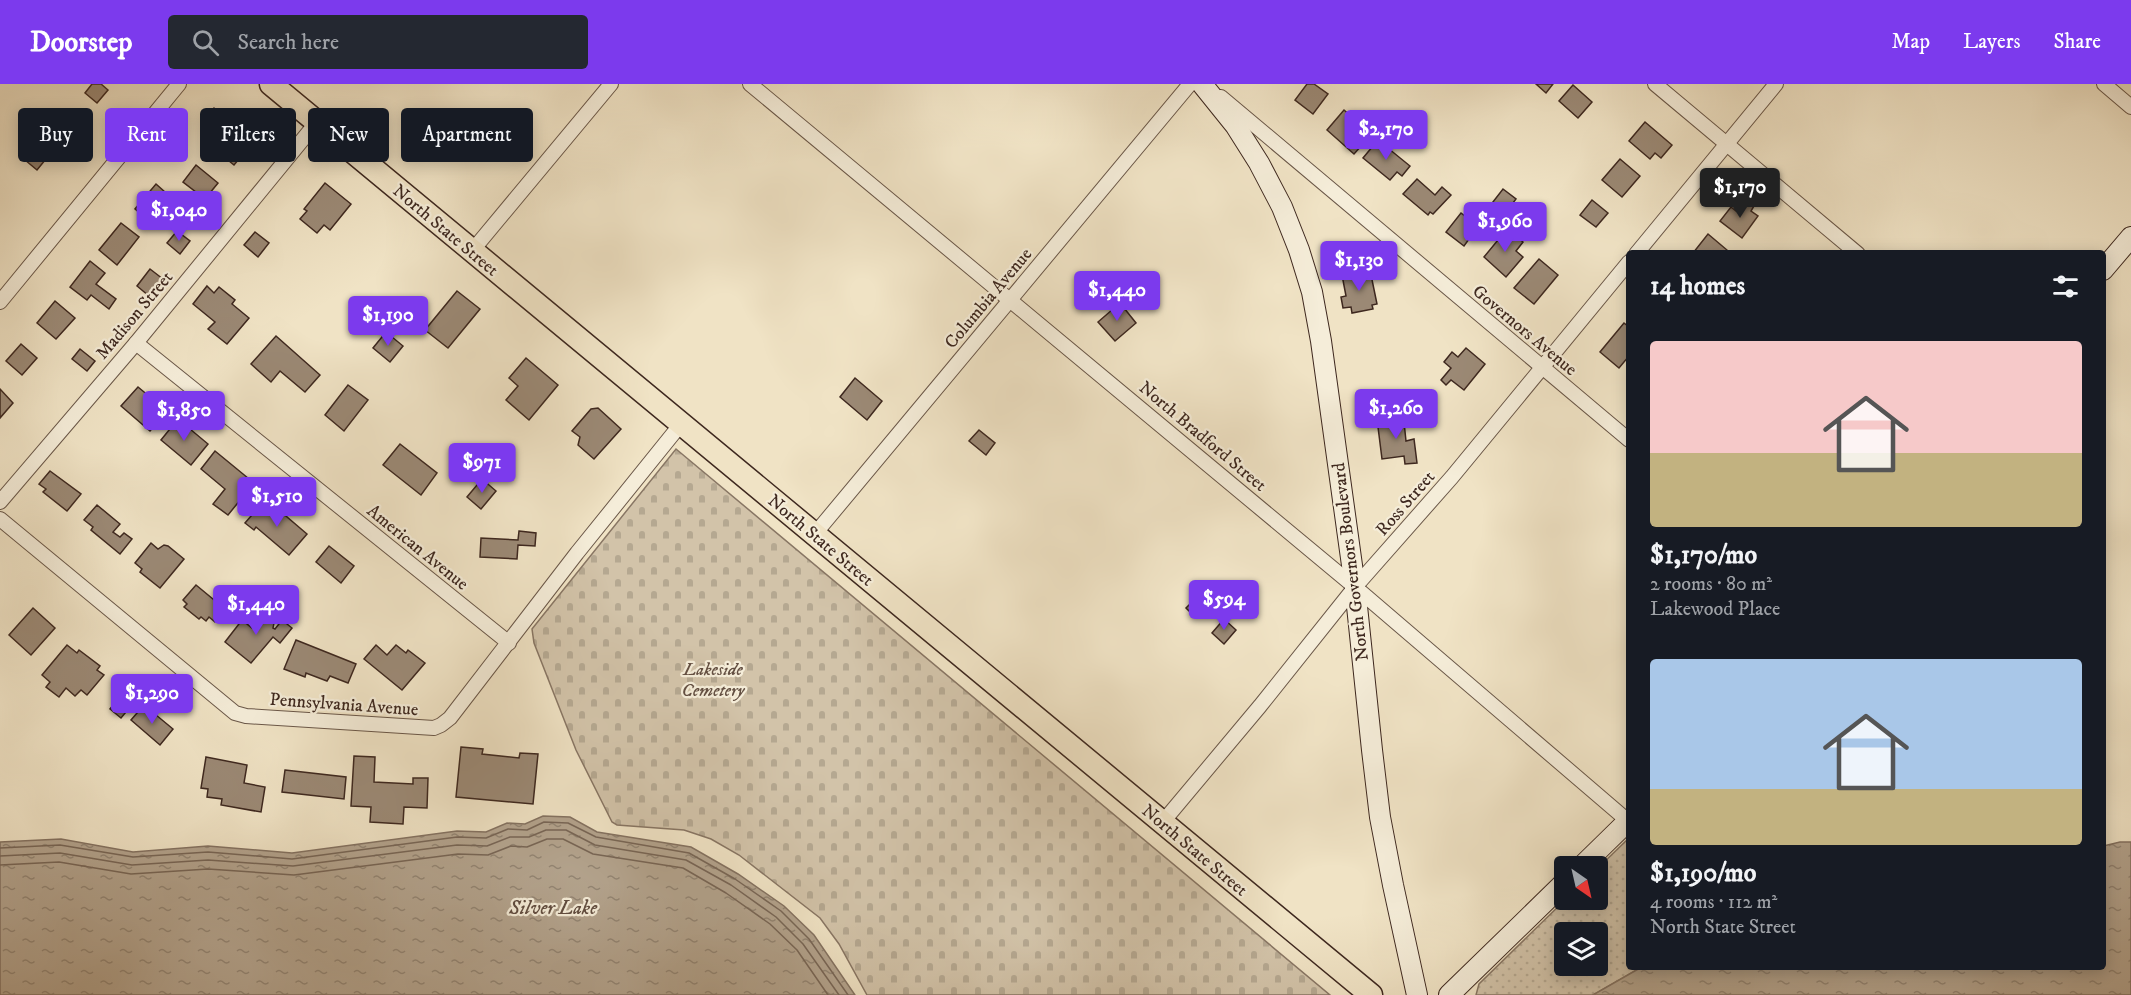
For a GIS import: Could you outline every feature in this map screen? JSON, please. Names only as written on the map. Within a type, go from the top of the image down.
[{"type":"main road","name":"North State Street","points":[[271,84],[308,115]]},
{"type":"main road","name":"North Governors Boulevard","points":[[1204,84],[1235,125],[1259,163],[1282,207],[1312,292],[1321,341],[1355,586],[1380,817],[1417,995]]},
{"type":"main road","name":"North State Street","points":[[365,162],[1371,995]]},
{"type":"main road","points":[[2106,266],[2131,237]]},
{"type":"main road","points":[[1592,856],[1626,824]]},
{"type":"main road","points":[[1449,995],[1554,893]]},
{"type":"street","points":[[0,302],[179,84]]},
{"type":"street","points":[[472,251],[611,84]]},
{"type":"street","name":"North Bradford Street","points":[[750,84],[1355,586],[1626,818]]},
{"type":"street","name":"Columbia Avenue","points":[[814,535],[1190,84]]},
{"type":"street","name":"Governors Avenue","points":[[1204,84],[1626,438]]},
{"type":"street","points":[[1655,84],[1853,250]]},
{"type":"street","points":[[1639,250],[1776,84]]},
{"type":"street","points":[[2104,84],[2131,106]]},
{"type":"street","name":"Madison Street","points":[[0,502],[136,343],[308,133]]},
{"type":"street","name":"Ross Street","points":[[1162,823],[1260,706],[1355,586],[1452,477],[1626,266]]},
{"type":"street","name":"American Avenue","points":[[136,343],[509,643]]},
{"type":"street","name":"Pennsylvania Avenue","points":[[0,519],[235,713],[246,716],[434,728],[441,726],[450,718],[577,553],[681,424]]},
{"type":"green space","name":"Lakeside Cemetery","points":[[676,449],[1330,995],[867,995],[839,944],[820,918],[739,855],[711,839],[684,830],[617,825],[612,822],[576,750],[534,643],[532,629]]},
{"type":"green space","points":[[1626,841],[1626,970],[1637,970],[1593,995],[1476,995],[1479,984],[1555,910],[1608,910],[1608,858]]},
{"type":"water","name":"Silver Lake","points":[[543,816],[570,817],[597,832],[691,847],[738,874],[784,906],[814,935],[855,995],[0,995],[0,842],[61,839],[133,852],[208,846],[292,853],[457,831],[486,832],[507,823],[525,824]]},
{"type":"water","points":[[2131,842],[2131,995],[1593,995],[1637,970],[2106,970],[2106,845]]},
{"type":"building","points":[[92,84],[101,84],[108,90],[97,103],[85,93]]},
{"type":"building","points":[[1307,84],[1314,84],[1328,94],[1313,114],[1295,100]]},
{"type":"building","points":[[1536,84],[1553,84],[1546,93]]},
{"type":"building","points":[[1573,85],[1592,102],[1578,118],[1559,101]]},
{"type":"building","points":[[1344,110],[1359,123],[1368,114],[1380,125],[1354,154],[1327,130]]},
{"type":"building","points":[[1645,122],[1672,145],[1661,158],[1655,153],[1650,159],[1629,141]]},
{"type":"building","points":[[1378,140],[1410,166],[1402,176],[1397,172],[1390,180],[1363,158]]},
{"type":"building","points":[[1620,159],[1640,176],[1622,197],[1602,180]]},
{"type":"building","points":[[27,162],[44,162],[37,170]]},
{"type":"building","points":[[196,165],[218,183],[205,199],[183,182]]},
{"type":"building","points":[[1417,179],[1435,195],[1442,187],[1451,195],[1433,214],[1430,212],[1428,215],[1403,194]]},
{"type":"building","points":[[325,183],[351,204],[330,230],[324,225],[317,233],[300,219],[307,211],[304,209]]},
{"type":"building","points":[[156,184],[165,192],[160,198],[165,203],[158,211],[163,216],[154,225],[135,209]]},
{"type":"building","points":[[1503,189],[1516,199],[1498,223],[1491,218],[1481,231],[1477,228],[1464,246],[1446,232],[1461,213],[1470,220],[1480,207],[1486,211]]},
{"type":"building","points":[[1592,200],[1608,213],[1596,227],[1580,215]]},
{"type":"building","points":[[1747,201],[1754,206],[1751,211],[1758,216],[1742,238],[1720,221],[1731,207],[1736,211],[1741,204],[1744,206]]},
{"type":"building","points":[[121,223],[139,237],[117,265],[99,250]]},
{"type":"building","points":[[1507,229],[1523,242],[1516,251],[1523,257],[1506,277],[1484,257]]},
{"type":"building","points":[[177,231],[190,241],[180,254],[167,243]]},
{"type":"building","points":[[255,232],[269,243],[258,257],[244,245]]},
{"type":"building","points":[[1708,234],[1727,250],[1695,250]]},
{"type":"building","points":[[1539,259],[1558,275],[1534,304],[1514,288]]},
{"type":"building","points":[[90,261],[105,273],[96,284],[116,299],[109,309],[91,295],[87,300],[70,287]]},
{"type":"building","points":[[150,269],[163,279],[149,296],[137,286]]},
{"type":"building","points":[[1370,270],[1377,304],[1372,305],[1373,309],[1352,313],[1351,307],[1343,308],[1341,297],[1346,296],[1342,275]]},
{"type":"building","points":[[207,286],[214,293],[219,287],[235,300],[232,304],[249,318],[227,344],[208,329],[215,322],[193,304]]},
{"type":"building","points":[[457,291],[480,309],[448,348],[425,330]]},
{"type":"building","points":[[55,301],[75,318],[56,339],[37,323]]},
{"type":"building","points":[[1120,303],[1136,323],[1115,341],[1098,322]]},
{"type":"building","points":[[1624,323],[1626,325],[1626,360],[1619,368],[1600,352]]},
{"type":"building","points":[[386,332],[403,346],[390,362],[373,348]]},
{"type":"building","points":[[276,336],[320,375],[305,392],[280,371],[271,382],[251,364]]},
{"type":"building","points":[[21,344],[37,358],[22,375],[6,361]]},
{"type":"building","points":[[1466,348],[1485,364],[1464,390],[1451,380],[1446,385],[1441,380],[1451,368],[1444,362],[1452,352],[1458,357]]},
{"type":"building","points":[[80,349],[95,361],[87,371],[72,359]]},
{"type":"building","points":[[526,358],[558,385],[529,420],[506,400],[518,386],[509,378]]},
{"type":"building","points":[[855,378],[882,401],[867,420],[840,397]]},
{"type":"building","points":[[348,385],[368,400],[344,431],[325,415]]},
{"type":"building","points":[[138,387],[167,411],[150,431],[121,406]]},
{"type":"building","points":[[0,389],[13,403],[0,418]]},
{"type":"building","points":[[598,408],[621,429],[594,459],[578,445],[580,437],[572,431],[591,409]]},
{"type":"building","points":[[1400,414],[1401,423],[1404,422],[1406,441],[1414,439],[1417,463],[1405,464],[1404,456],[1382,459],[1378,427],[1383,427],[1382,416]]},
{"type":"building","points":[[178,419],[208,444],[191,465],[161,440]]},
{"type":"building","points":[[979,430],[995,443],[986,455],[969,441]]},
{"type":"building","points":[[400,444],[437,473],[421,495],[383,465]]},
{"type":"building","points":[[215,451],[254,483],[228,515],[213,504],[225,489],[201,469]]},
{"type":"building","points":[[50,471],[81,494],[67,511],[43,492],[46,489],[39,484]]},
{"type":"building","points":[[482,479],[496,491],[481,509],[467,497]]},
{"type":"building","points":[[97,505],[120,524],[113,532],[120,537],[124,533],[132,539],[120,554],[91,530],[93,527],[84,520]]},
{"type":"building","points":[[273,505],[307,534],[289,555],[256,527],[254,530],[245,523],[258,508],[265,514]]},
{"type":"building","points":[[519,531],[536,533],[535,546],[518,545],[517,559],[480,557],[481,538],[518,540]]},
{"type":"building","points":[[151,543],[158,549],[164,545],[168,546],[184,559],[160,588],[140,572],[142,569],[135,563]]},
{"type":"building","points":[[329,546],[354,566],[341,583],[316,562]]},
{"type":"building","points":[[196,585],[219,604],[222,601],[229,606],[215,622],[209,617],[206,621],[201,617],[199,619],[184,607],[187,604],[183,600]]},
{"type":"building","points":[[1191,603],[1199,612],[1195,617],[1186,608]]},
{"type":"building","points":[[33,608],[55,628],[31,655],[9,635]]},
{"type":"building","points":[[266,614],[274,623],[273,628],[275,629],[282,620],[292,628],[280,643],[273,637],[251,663],[225,642],[242,620],[252,628],[259,615]]},
{"type":"building","points":[[1224,619],[1236,630],[1224,644],[1212,633]]},
{"type":"building","points":[[296,640],[356,664],[348,683],[330,676],[327,681],[306,673],[305,677],[284,669]]},
{"type":"building","points":[[67,645],[77,653],[79,650],[100,666],[97,670],[104,675],[87,695],[81,690],[75,696],[66,688],[59,697],[46,687],[50,682],[42,675]]},
{"type":"building","points":[[376,645],[387,655],[396,645],[406,653],[408,650],[425,663],[402,690],[364,659]]},
{"type":"building","points":[[129,686],[140,695],[121,718],[110,709]]},
{"type":"building","points":[[144,705],[173,729],[160,745],[131,720]]},
{"type":"building","points":[[461,747],[483,749],[482,754],[519,758],[520,753],[538,754],[533,804],[456,797]]},
{"type":"building","points":[[354,756],[375,757],[374,782],[413,784],[413,778],[428,778],[427,808],[404,807],[403,824],[370,822],[371,807],[351,806]]},
{"type":"building","points":[[206,757],[247,765],[244,783],[265,787],[261,812],[221,805],[222,799],[207,797],[208,789],[201,788]]},
{"type":"building","points":[[285,770],[346,777],[344,799],[282,792]]}]
